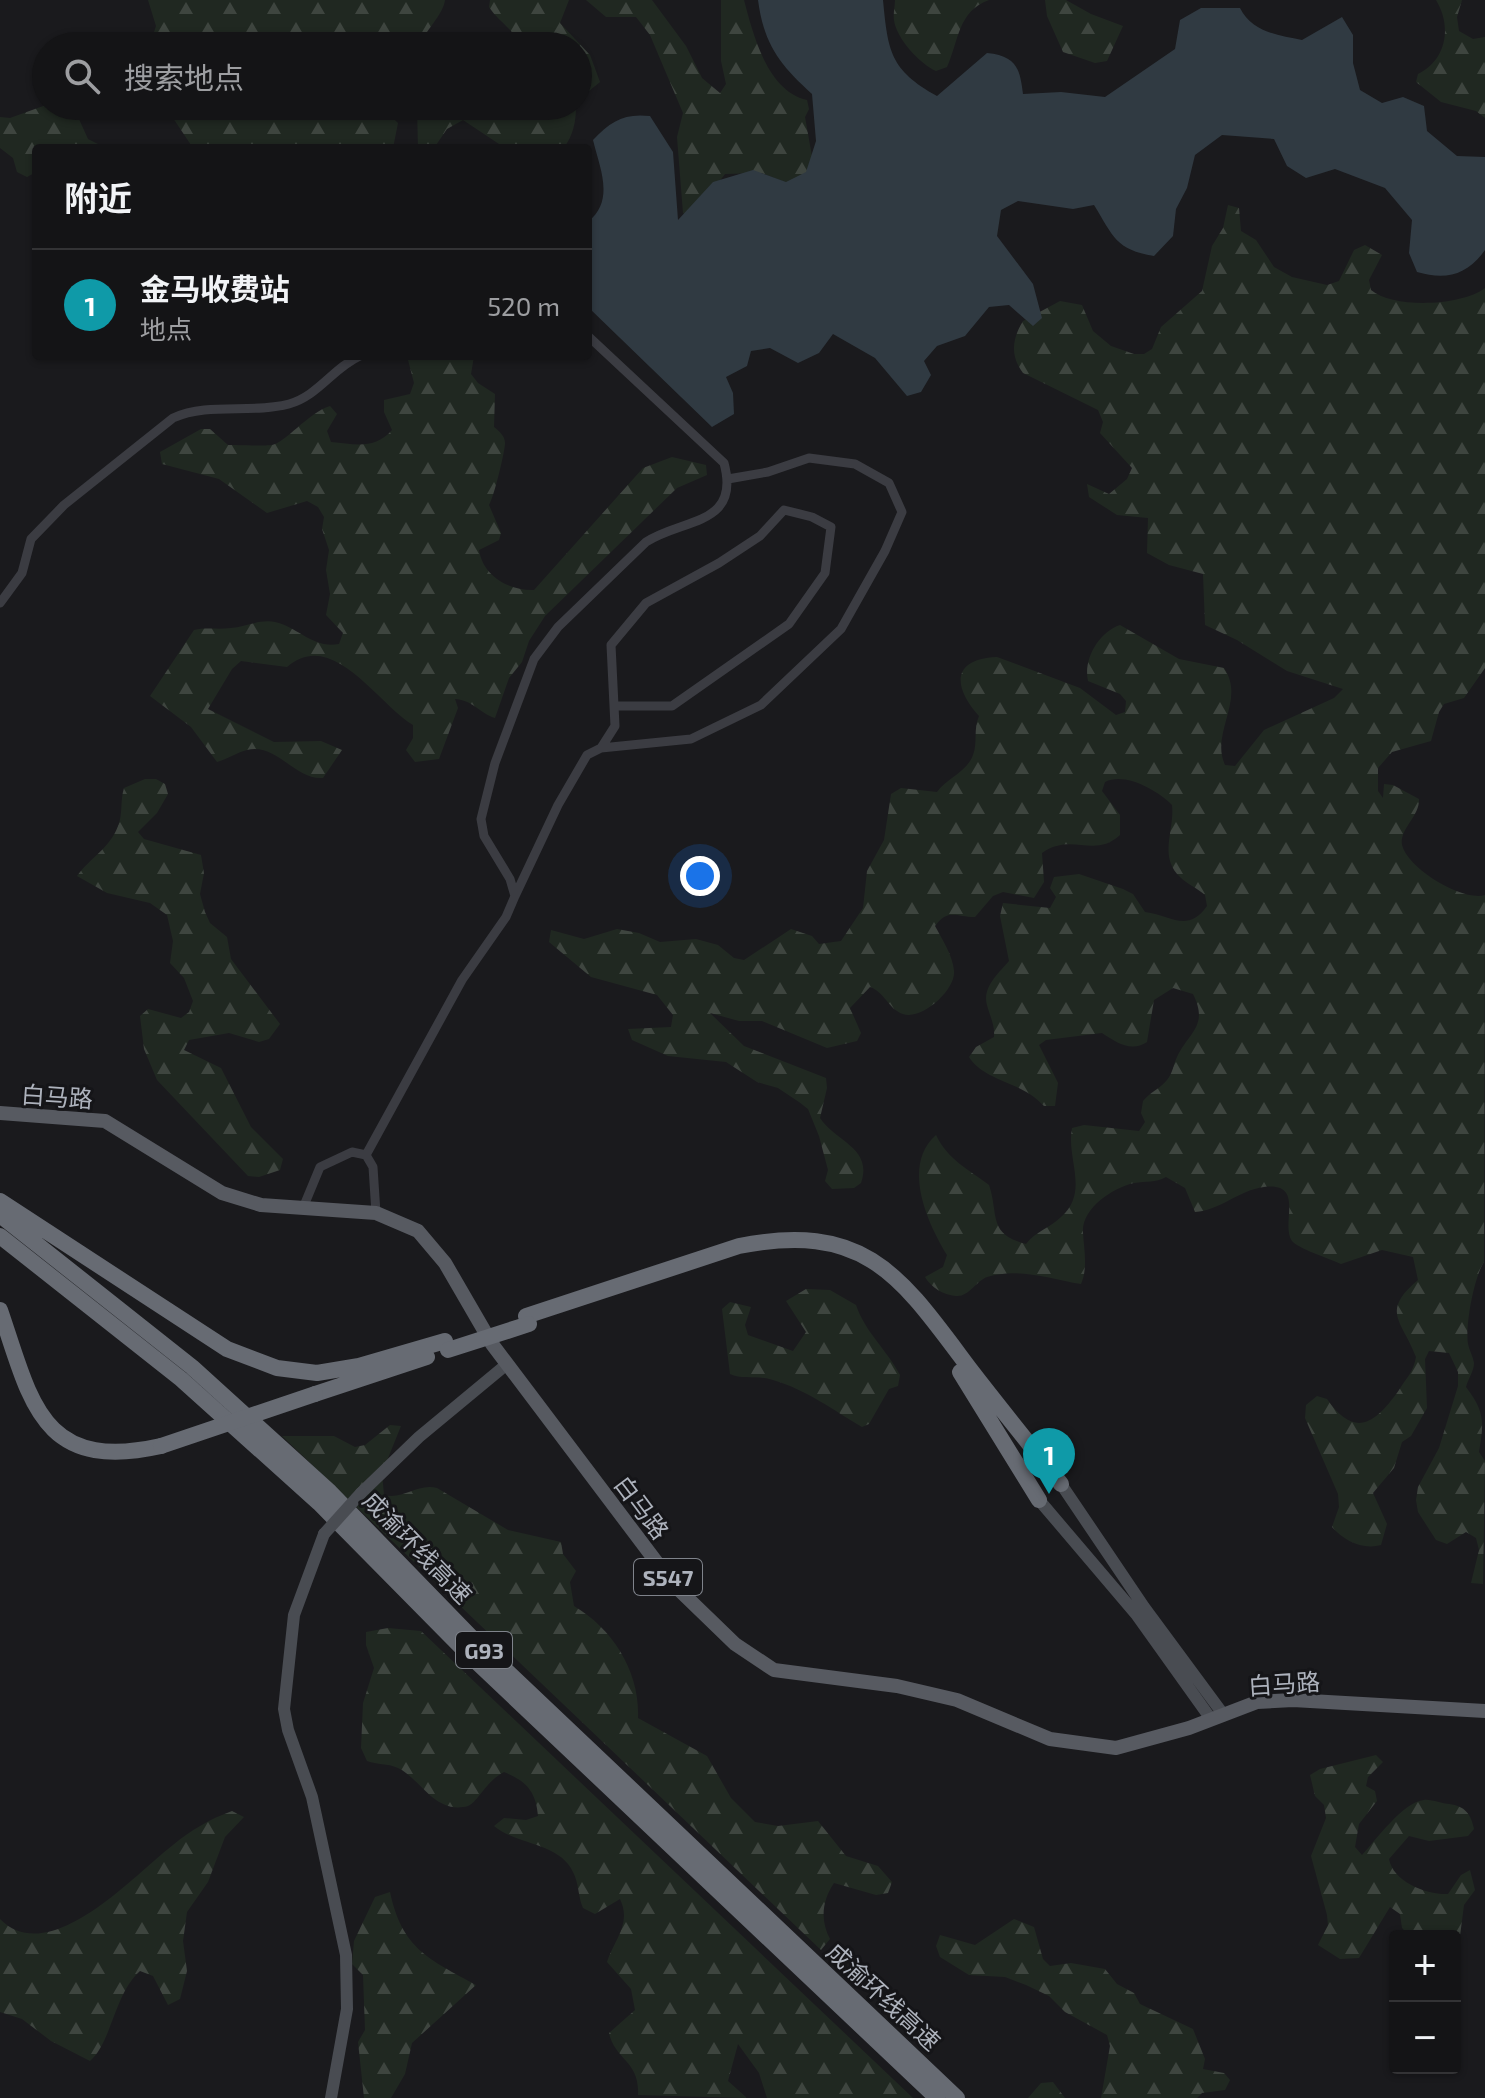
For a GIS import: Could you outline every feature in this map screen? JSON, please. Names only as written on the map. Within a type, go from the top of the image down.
[{"type":"highway","points":[[0,1201],[227,1349],[277,1368],[317,1373],[446,1345],[741,1255],[775,1248],[840,1255],[871,1268],[923,1321],[967,1382],[1039,1500]]},
{"type":"highway","name":"成渝环线高速","points":[[0,1215],[192,1367],[330,1492],[474,1640],[957,2098]]},
{"type":"highway","name":"成渝环线高速","points":[[0,1236],[181,1379],[319,1503],[464,1650],[937,2098]]},
{"type":"highway","points":[[528,1320],[739,1246],[775,1239],[811,1239],[843,1245],[874,1259],[908,1288],[1061,1484]]},
{"type":"highway","points":[[0,1310],[17,1371],[36,1413],[63,1438],[91,1448],[129,1453],[161,1446],[315,1394],[446,1345]]},
{"type":"main road","name":"白马路","points":[[0,1113],[105,1121],[222,1193],[261,1205],[376,1213],[418,1231],[445,1263],[507,1364],[673,1584],[735,1644],[774,1670],[897,1686],[957,1700],[1050,1739],[1116,1748],[1257,1702],[1293,1700],[1485,1711]]},
{"type":"street","points":[[515,896],[510,879],[484,836],[481,819],[495,763],[534,659],[558,627],[646,542],[663,531],[688,526],[718,509],[726,497],[728,479],[724,463],[592,340]]},
{"type":"street","points":[[0,603],[22,573],[31,539],[64,505],[173,418],[192,409],[287,405],[307,397],[351,360]]},
{"type":"street","points":[[366,1155],[441,1017],[506,917],[565,793],[587,755],[601,748],[691,739],[761,705],[841,629],[885,551],[902,512],[889,483],[855,464],[809,458],[768,472],[728,479]]},
{"type":"street","points":[[601,748],[615,726],[614,706],[611,645],[646,603],[719,563],[760,536],[784,510],[812,517],[831,527],[825,573],[789,624],[672,706],[614,706]]},
{"type":"street","points":[[303,1208],[320,1167],[352,1152],[366,1155],[373,1167],[376,1213]]},
{"type":"street","points":[[331,2098],[347,2009],[346,1955],[319,1825],[284,1709],[294,1615],[324,1534],[419,1437],[507,1364]]},
{"type":"street","points":[[1061,1484],[1217,1716]]},
{"type":"street","points":[[1039,1500],[1217,1716]]},
{"type":"green space","points":[[148,0],[445,0],[427,32],[154,32],[156,26]]},
{"type":"green space","points":[[490,0],[569,0],[560,23],[568,32],[512,32],[489,7]]},
{"type":"green space","points":[[586,0],[652,0],[686,46],[702,78],[720,93],[726,84],[721,61],[721,0],[744,0],[757,44],[772,73],[793,95],[807,100],[809,109],[805,117],[813,162],[804,189],[761,173],[725,174],[691,219],[683,213],[677,137],[683,113],[650,35],[636,17],[606,17]]},
{"type":"green space","points":[[895,0],[989,0],[971,11],[965,19],[947,67],[936,71],[916,57],[899,35],[894,20]]},
{"type":"green space","points":[[1045,0],[1066,0],[1123,26],[1107,61],[1095,63],[1063,52],[1047,16]]},
{"type":"green space","points":[[1436,0],[1462,0],[1457,17],[1459,31],[1473,39],[1485,37],[1485,118],[1476,111],[1441,102],[1416,82],[1418,74],[1435,60],[1444,42],[1444,21]]},
{"type":"green space","points":[[592,60],[600,82],[592,89]]},
{"type":"green space","points":[[32,110],[32,120],[79,120],[88,139],[98,144],[32,144],[32,174],[27,177],[17,172],[13,158],[0,148],[0,117],[10,118]]},
{"type":"green space","points":[[174,120],[395,120],[398,123],[394,144],[190,144]]},
{"type":"green space","points":[[417,120],[463,120],[447,129],[437,144],[418,144]]},
{"type":"green space","points":[[463,120],[574,120],[566,144],[499,144]]},
{"type":"green space","points":[[1228,205],[1239,208],[1241,231],[1256,240],[1274,267],[1292,277],[1327,285],[1339,281],[1354,250],[1365,245],[1382,255],[1369,280],[1371,290],[1381,296],[1411,302],[1445,302],[1461,299],[1485,288],[1485,668],[1464,698],[1444,704],[1431,741],[1392,752],[1378,768],[1378,791],[1383,798],[1384,784],[1393,785],[1419,799],[1402,839],[1406,854],[1414,864],[1451,889],[1475,896],[1485,895],[1484,1262],[1469,1314],[1467,1336],[1474,1363],[1466,1387],[1477,1403],[1482,1418],[1479,1452],[1485,1461],[1483,1584],[1471,1583],[1479,1550],[1476,1538],[1466,1532],[1447,1544],[1436,1540],[1418,1512],[1416,1500],[1418,1487],[1439,1448],[1458,1386],[1458,1372],[1449,1353],[1429,1351],[1425,1359],[1427,1408],[1411,1436],[1402,1442],[1394,1468],[1373,1493],[1387,1524],[1381,1545],[1354,1543],[1332,1527],[1339,1507],[1338,1494],[1305,1418],[1306,1405],[1317,1396],[1327,1399],[1347,1420],[1366,1422],[1383,1410],[1407,1378],[1416,1357],[1400,1325],[1397,1309],[1406,1291],[1418,1280],[1413,1257],[1382,1250],[1341,1264],[1292,1241],[1288,1225],[1288,1197],[1277,1187],[1255,1189],[1195,1212],[1185,1188],[1166,1177],[1125,1186],[1092,1208],[1084,1224],[1085,1265],[1081,1284],[1034,1275],[999,1274],[983,1279],[965,1294],[956,1296],[938,1290],[925,1277],[943,1267],[947,1255],[926,1212],[919,1178],[920,1162],[936,1135],[953,1158],[989,1185],[1000,1229],[1005,1235],[1026,1244],[1070,1207],[1076,1186],[1072,1128],[1084,1125],[1139,1131],[1145,1122],[1141,1113],[1143,1101],[1169,1077],[1177,1057],[1196,1028],[1199,1014],[1193,994],[1173,988],[1154,1000],[1147,1042],[1141,1045],[1124,1045],[1102,1033],[1046,1040],[1039,1045],[1058,1083],[1055,1106],[1044,1106],[1025,1091],[984,1072],[969,1057],[976,1047],[994,1037],[986,998],[992,981],[1009,961],[1000,916],[1003,903],[1050,908],[1056,897],[1050,888],[1054,877],[1079,874],[1133,894],[1145,912],[1179,921],[1193,919],[1207,906],[1205,895],[1173,869],[1169,852],[1172,805],[1158,794],[1131,781],[1105,782],[1102,791],[1120,815],[1120,835],[1101,845],[1063,845],[1042,853],[1044,882],[1034,898],[1003,892],[993,896],[975,917],[948,915],[940,920],[935,926],[952,959],[953,979],[936,1002],[919,1013],[910,1015],[898,1012],[870,987],[850,1008],[861,1033],[857,1041],[827,1048],[762,1021],[739,1021],[710,1013],[744,1046],[826,1078],[827,1088],[820,1118],[858,1153],[862,1161],[861,1183],[854,1188],[832,1189],[825,1181],[828,1170],[808,1109],[778,1088],[757,1082],[726,1062],[668,1056],[632,1040],[628,1029],[671,1027],[673,1015],[657,995],[591,977],[549,942],[551,930],[584,939],[617,929],[639,933],[660,942],[696,939],[718,945],[734,958],[744,960],[791,929],[812,936],[819,944],[841,941],[863,908],[867,871],[884,840],[891,794],[901,788],[937,792],[970,761],[979,716],[964,695],[961,676],[971,663],[982,659],[997,657],[1080,688],[1116,715],[1125,712],[1126,701],[1120,694],[1088,681],[1087,673],[1094,647],[1105,634],[1120,625],[1179,659],[1224,668],[1231,692],[1222,753],[1225,765],[1235,766],[1264,730],[1334,698],[1343,689],[1287,671],[1237,640],[1205,625],[1203,574],[1169,565],[1147,553],[1148,518],[1117,515],[1089,497],[1087,484],[1109,494],[1127,479],[1132,468],[1100,433],[1103,422],[1098,410],[1023,373],[1014,354],[1015,341],[1023,321],[1060,301],[1082,305],[1093,331],[1111,346],[1134,354],[1144,354],[1152,349],[1161,327],[1202,291],[1212,246],[1223,228]]},
{"type":"green space","points":[[408,360],[473,360],[471,374],[478,383],[495,394],[494,427],[505,443],[489,505],[501,533],[499,540],[479,550],[481,559],[492,574],[515,588],[534,590],[643,468],[672,457],[706,465],[707,475],[677,488],[545,616],[529,641],[522,662],[509,678],[495,718],[467,702],[455,699],[458,708],[439,759],[415,762],[406,750],[413,738],[413,725],[354,673],[321,656],[304,657],[287,667],[241,661],[232,669],[208,709],[274,742],[321,741],[342,750],[323,778],[304,773],[277,756],[258,749],[217,762],[191,727],[150,696],[194,630],[231,628],[269,621],[313,641],[339,644],[343,633],[326,615],[330,594],[326,570],[329,550],[322,529],[324,517],[318,507],[307,501],[267,513],[219,479],[162,464],[160,452],[201,429],[210,429],[228,445],[272,445],[330,406],[337,414],[327,431],[331,442],[364,444],[379,441],[392,430],[384,412],[384,400],[410,394],[414,383]]},
{"type":"green space","points":[[145,779],[156,779],[165,784],[168,794],[157,813],[138,832],[144,839],[201,855],[204,873],[200,894],[210,923],[227,937],[231,959],[280,1024],[269,1039],[259,1042],[229,1033],[189,1040],[184,1050],[221,1068],[251,1127],[283,1159],[280,1170],[259,1177],[248,1176],[157,1080],[144,1049],[140,1016],[148,1009],[181,1018],[189,1012],[193,1001],[184,978],[170,963],[173,941],[167,915],[150,903],[107,893],[77,876],[114,834],[120,822],[124,788]]},
{"type":"green space","points":[[806,1289],[830,1290],[856,1305],[865,1324],[900,1375],[898,1386],[889,1389],[869,1424],[862,1427],[785,1384],[730,1374],[722,1309],[730,1302],[751,1307],[745,1325],[748,1335],[793,1351],[806,1332],[786,1301]]},
{"type":"green space","points":[[390,1425],[401,1426],[382,1473],[384,1495],[437,1488],[508,1530],[561,1542],[563,1554],[576,1571],[570,1582],[574,1606],[601,1627],[621,1653],[634,1684],[638,1718],[707,1756],[731,1798],[755,1822],[778,1826],[818,1821],[846,1856],[878,1866],[892,1882],[888,1893],[876,1895],[834,1883],[824,1911],[830,1939],[821,1950],[282,1436],[334,1436],[355,1447],[365,1445]]},
{"type":"green space","points":[[388,1628],[421,1631],[913,2098],[767,2098],[759,2073],[738,2044],[728,2081],[747,2098],[638,2095],[635,2075],[616,2049],[609,2033],[635,2010],[631,1989],[607,1962],[623,1924],[620,1899],[595,1914],[583,1908],[575,1876],[567,1862],[494,1826],[504,1818],[526,1820],[538,1816],[532,1793],[512,1775],[504,1772],[472,1804],[456,1807],[437,1801],[398,1768],[367,1761],[361,1748],[363,1703],[374,1668],[366,1645],[366,1632]]},
{"type":"green space","points":[[1376,1755],[1383,1762],[1368,1777],[1366,1786],[1375,1791],[1377,1801],[1359,1824],[1355,1847],[1362,1855],[1399,1814],[1416,1802],[1427,1800],[1455,1805],[1469,1815],[1474,1829],[1468,1836],[1429,1841],[1409,1836],[1389,1859],[1404,1880],[1430,1892],[1448,1894],[1461,1875],[1470,1870],[1475,1890],[1464,1905],[1461,1930],[1404,1930],[1400,1914],[1390,1907],[1359,1958],[1340,1959],[1318,1945],[1328,1925],[1311,1856],[1326,1818],[1324,1805],[1315,1796],[1310,1775],[1320,1769]]},
{"type":"green space","points":[[232,1811],[244,1817],[225,1837],[208,1882],[187,1912],[183,1941],[187,1971],[180,1999],[168,2005],[153,1976],[140,1971],[124,1992],[103,2042],[90,2061],[51,2041],[22,2019],[0,2012],[0,1919],[20,1932],[43,1933],[67,1925],[115,1894],[187,1834]]},
{"type":"green space","points":[[390,1892],[395,1911],[410,1940],[444,1968],[476,1985],[412,2043],[405,2074],[391,2098],[364,2098],[358,2042],[365,2030],[363,1975],[352,1964],[354,1941],[375,1897]]},
{"type":"green space","points":[[1014,1919],[1034,1927],[1043,1959],[1050,1966],[1071,1963],[1105,1969],[1117,1984],[1134,1993],[1140,2004],[1193,2029],[1205,2059],[1203,2069],[1224,2073],[1230,2080],[1225,2090],[1202,2093],[1197,2098],[1101,2098],[1110,2046],[1107,2035],[1065,2012],[1049,1996],[1026,1985],[1005,1977],[969,1975],[940,1957],[936,1946],[940,1935],[975,1945]]},
{"type":"green space","points":[[1053,2082],[1065,2098],[1028,2098],[1041,2083]]},
{"type":"shaded area","points":[[758,0],[883,0],[894,57],[909,77],[937,96],[987,53],[1004,57],[1015,65],[1023,94],[1061,92],[1105,97],[1175,49],[1180,20],[1201,8],[1240,8],[1258,27],[1302,40],[1342,17],[1353,35],[1353,63],[1360,90],[1382,103],[1403,97],[1424,106],[1427,131],[1457,156],[1485,157],[1485,250],[1471,266],[1455,274],[1437,276],[1417,272],[1409,253],[1412,220],[1385,188],[1335,169],[1306,178],[1287,166],[1274,139],[1222,135],[1195,155],[1187,188],[1176,209],[1173,236],[1154,256],[1131,250],[1117,240],[1094,205],[1073,209],[1018,201],[1001,210],[997,236],[1033,284],[1042,318],[1033,326],[1009,305],[989,307],[965,336],[937,346],[924,361],[931,375],[921,392],[907,396],[875,358],[833,334],[819,353],[798,363],[770,348],[751,351],[747,366],[726,377],[733,393],[734,414],[712,427],[592,311],[592,218],[601,204],[603,194],[602,173],[593,140],[618,120],[650,116],[673,152],[678,220],[713,182],[753,170],[786,182],[806,172],[816,141],[812,94],[775,53]]},
{"type":"place","name":"金马收费站","points":[[1049,1494]]}]
